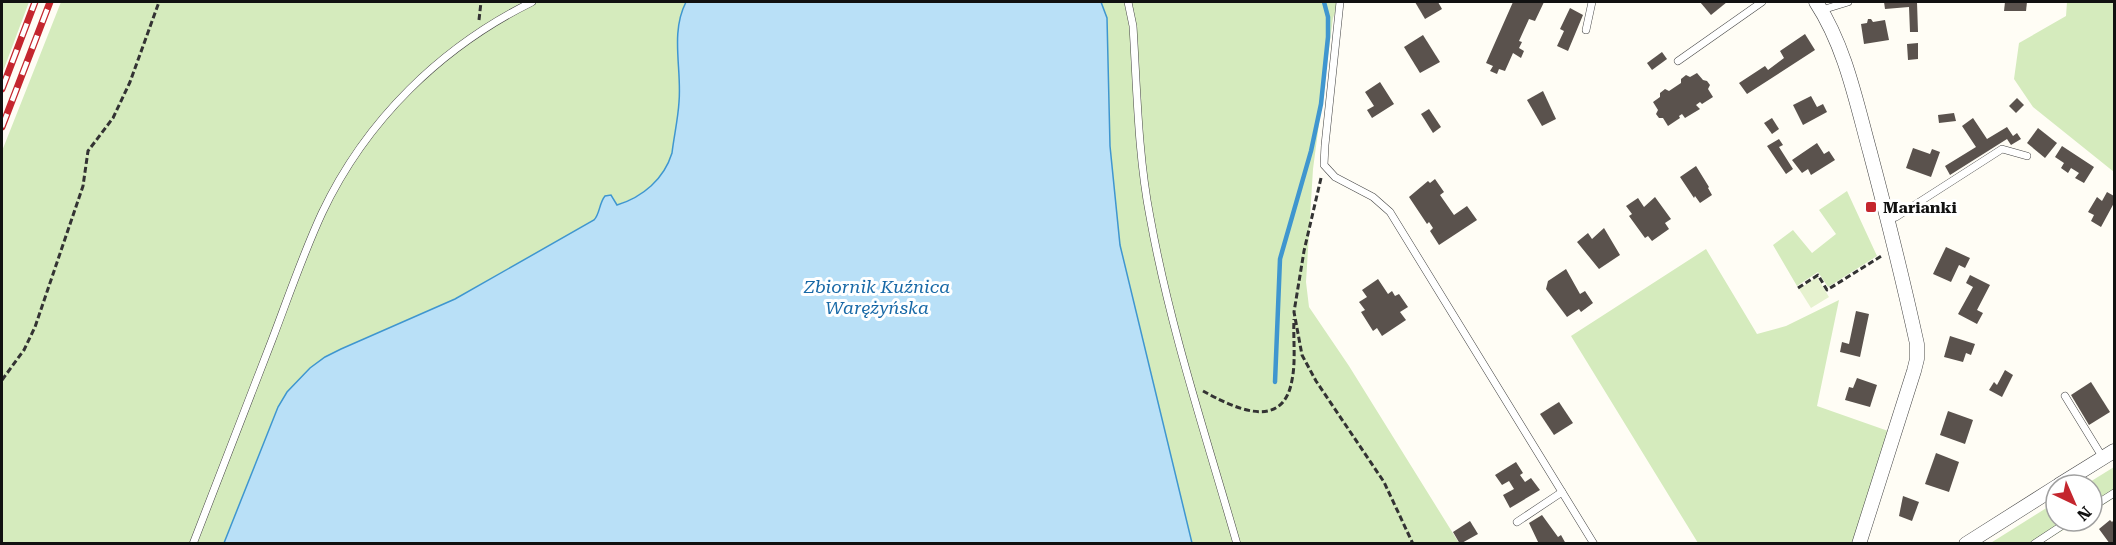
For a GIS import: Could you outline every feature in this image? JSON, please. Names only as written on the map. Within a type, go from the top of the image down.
[{"type":"street","points":[[1819,6],[1838,44],[1856,97],[1888,219],[1917,344],[1917,358],[1859,543]]},
{"type":"street","points":[[2078,473],[2109,454]]},
{"type":"street","points":[[1966,543],[2044,494]]},
{"type":"lane","points":[[193,543],[318,223],[340,180],[375,128],[401,97],[435,65],[476,34],[532,2]]},
{"type":"lane","points":[[1128,2],[1133,26],[1138,111],[1149,214],[1167,300],[1237,543]]},
{"type":"lane","points":[[1340,2],[1324,165],[1335,177],[1373,197],[1390,212],[1594,543]]},
{"type":"lane","points":[[1586,30],[1592,2]]},
{"type":"lane","points":[[1678,61],[1762,2]]},
{"type":"lane","points":[[1819,6],[1848,2]]},
{"type":"lane","points":[[1888,219],[1896,217],[2002,149],[2027,156]]},
{"type":"lane","points":[[2065,396],[2109,454]]},
{"type":"lane","points":[[1517,522],[1562,492]]},
{"type":"lane","points":[[2034,543],[2050,533]]},
{"type":"path","points":[[2,380],[24,350],[35,327],[83,186],[88,151],[113,118],[130,82],[159,2]]},
{"type":"path","points":[[476,34],[482,2]]},
{"type":"path","points":[[1192,385],[1225,404],[1250,412],[1268,412],[1276,409],[1289,392],[1293,380],[1294,312],[1304,251],[1324,165]]},
{"type":"path","points":[[1798,288],[1818,275],[1827,290],[1885,253]]},
{"type":"path","points":[[1294,312],[1302,355],[1316,381],[1384,482],[1413,543]]},
{"type":"green space","points":[[2,2],[29,2],[2,74]]},
{"type":"green space","points":[[61,2],[686,2],[679,26],[680,90],[672,153],[658,179],[635,197],[616,205],[613,197],[601,202],[594,220],[455,299],[325,357],[278,407],[224,543],[2,543],[2,151]]},
{"type":"green space","points":[[1101,2],[1339,2],[1333,18],[1313,169],[1306,282],[1309,307],[1349,366],[1459,543],[1192,543],[1120,245],[1110,146],[1107,18]]},
{"type":"green space","points":[[2067,2],[2114,2],[2114,172],[2033,107],[2014,79],[2019,43],[2066,16]]},
{"type":"green space","points":[[1847,191],[1877,256],[1828,287],[1818,272],[1797,286],[1773,245],[1793,230],[1812,253],[1836,234],[1819,210]]},
{"type":"green space","points":[[1706,249],[1757,334],[1786,326],[1839,300],[1817,406],[1891,432],[1853,543],[1698,543],[1571,336]]},
{"type":"green space","points":[[1817,277],[1829,297],[1811,308],[1799,289]]},
{"type":"green space","points":[[2114,467],[2114,498],[2104,504],[2104,473]]},
{"type":"green space","points":[[2044,510],[2044,533],[2058,533],[2042,543],[1989,544]]},
{"type":"water","name":"Zbiornik Kuźnica Warężyńska","points":[[686,2],[1101,2],[1107,18],[1110,146],[1120,245],[1192,543],[224,543],[278,407],[287,392],[310,368],[341,349],[455,299],[594,220],[605,196],[611,195],[617,205],[644,192],[658,179],[672,153],[680,90],[679,26]]},
{"type":"building","points":[[1415,2],[1438,2],[1442,9],[1425,19]]},
{"type":"building","points":[[1513,2],[1544,2],[1535,21],[1529,19],[1519,41],[1522,42],[1519,48],[1524,51],[1521,58],[1513,53],[1505,71],[1499,69],[1497,74],[1490,71],[1493,66],[1486,63]]},
{"type":"building","points":[[1700,2],[1727,2],[1711,15]]},
{"type":"building","points":[[1884,2],[1917,2],[1918,32],[1910,32],[1909,7],[1885,9]]},
{"type":"building","points":[[2005,2],[2027,2],[2026,11],[2004,11]]},
{"type":"building","points":[[1570,8],[1583,15],[1568,51],[1557,46],[1564,31],[1560,29]]},
{"type":"building","points":[[1868,19],[1873,22],[1885,20],[1889,40],[1864,44],[1861,24],[1867,23]]},
{"type":"building","points":[[1805,34],[1815,50],[1747,94],[1739,83],[1765,66],[1768,70],[1784,58],[1780,51]]},
{"type":"building","points":[[1423,35],[1440,62],[1420,73],[1404,47]]},
{"type":"building","points":[[1918,43],[1918,59],[1908,60],[1907,44]]},
{"type":"building","points":[[1662,52],[1667,59],[1652,70],[1647,63]]},
{"type":"building","points":[[1697,73],[1710,85],[1708,89],[1713,97],[1696,105],[1700,109],[1685,118],[1682,114],[1668,126],[1663,118],[1659,118],[1656,114],[1658,110],[1653,102],[1665,89],[1669,91],[1681,83],[1681,79],[1686,75],[1690,77]]},
{"type":"building","points":[[1380,82],[1394,104],[1372,118],[1367,110],[1374,106],[1365,92]]},
{"type":"building","points":[[1543,91],[1556,119],[1542,126],[1527,100]]},
{"type":"building","points":[[1811,96],[1817,107],[1823,104],[1827,112],[1803,125],[1793,105]]},
{"type":"building","points":[[2017,98],[2024,105],[2016,113],[2009,106]]},
{"type":"building","points":[[1429,109],[1441,127],[1433,133],[1421,114]]},
{"type":"building","points":[[1954,113],[1956,121],[1939,123],[1938,115]]},
{"type":"building","points":[[1772,118],[1779,129],[1772,134],[1764,123]]},
{"type":"building","points":[[1973,118],[1987,139],[2007,127],[2013,136],[2017,133],[2021,139],[2011,145],[2007,139],[1950,175],[1945,166],[1976,147],[1962,126]]},
{"type":"building","points":[[2038,128],[2057,143],[2045,158],[2027,143]]},
{"type":"building","points":[[1779,139],[1783,145],[1779,147],[1793,169],[1786,174],[1767,146]]},
{"type":"building","points":[[1817,143],[1824,154],[1829,151],[1835,160],[1811,175],[1808,169],[1802,173],[1792,160]]},
{"type":"building","points":[[2062,146],[2094,167],[2084,183],[2075,178],[2079,173],[2071,168],[2068,173],[2061,168],[2064,163],[2055,157]]},
{"type":"building","points":[[1913,148],[1930,154],[1932,149],[1940,152],[1931,177],[1906,168]]},
{"type":"building","points":[[1696,166],[1712,195],[1700,203],[1680,177]]},
{"type":"building","points":[[1435,179],[1444,192],[1440,195],[1454,215],[1467,206],[1477,220],[1439,245],[1430,231],[1433,228],[1429,222],[1427,224],[1409,197],[1428,181],[1430,183]]},
{"type":"building","points":[[2107,192],[2114,196],[2114,203],[2101,227],[2091,221],[2094,215],[2088,212],[2097,197],[2102,201]]},
{"type":"building","points":[[1655,197],[1671,219],[1665,223],[1669,229],[1652,241],[1648,236],[1645,238],[1629,216],[1632,214],[1626,206],[1638,198],[1644,207]]},
{"type":"building","points":[[1604,228],[1620,255],[1599,269],[1577,242],[1588,233],[1592,239]]},
{"type":"building","points":[[1946,247],[1970,258],[1965,268],[1959,265],[1951,282],[1933,274]]},
{"type":"building","points":[[1566,269],[1580,294],[1585,291],[1593,303],[1581,312],[1579,309],[1567,317],[1546,289],[1548,281]]},
{"type":"building","points":[[1970,275],[1990,285],[1977,310],[1983,313],[1977,324],[1958,314],[1973,287],[1966,283]]},
{"type":"building","points":[[1378,279],[1388,294],[1392,291],[1395,296],[1399,294],[1408,307],[1400,312],[1406,320],[1382,336],[1377,328],[1373,331],[1361,312],[1365,310],[1359,302],[1367,297],[1362,290]]},
{"type":"building","points":[[1856,311],[1869,314],[1860,357],[1840,352],[1842,342],[1849,344]]},
{"type":"building","points":[[1950,336],[1975,344],[1971,355],[1966,353],[1963,362],[1944,357]]},
{"type":"building","points":[[2005,370],[2013,375],[2002,397],[1989,390],[1994,382],[1997,385]]},
{"type":"building","points":[[1857,378],[1877,385],[1870,407],[1845,400],[1849,387],[1853,388]]},
{"type":"building","points":[[2091,382],[2110,412],[2089,425],[2071,395]]},
{"type":"building","points":[[1559,402],[1573,423],[1554,435],[1540,414]]},
{"type":"building","points":[[1948,411],[1973,420],[1965,444],[1940,435]]},
{"type":"building","points":[[1936,453],[1959,462],[1949,492],[1925,484]]},
{"type":"building","points":[[1516,462],[1523,473],[1520,475],[1525,482],[1531,478],[1540,490],[1510,508],[1503,495],[1514,489],[1509,481],[1502,485],[1495,475]]},
{"type":"building","points":[[1903,496],[1919,502],[1912,521],[1899,516]]},
{"type":"building","points":[[1542,515],[1558,537],[1561,535],[1566,544],[1539,544],[1529,523]]},
{"type":"building","points":[[2114,520],[2114,544],[2110,544],[2102,533],[2104,533],[2104,525]]},
{"type":"building","points":[[1470,521],[1478,534],[1460,544],[1453,532]]},
{"type":"waterway","points":[[1275,382],[1280,259],[1311,151],[1321,104],[1328,37],[1328,17],[1324,2]]},
{"type":"railway","points":[[2,89],[35,2]]},
{"type":"railway","points":[[2,127],[50,2]]},
{"type":"place","name":"Marianki","points":[[1871,207]]}]
